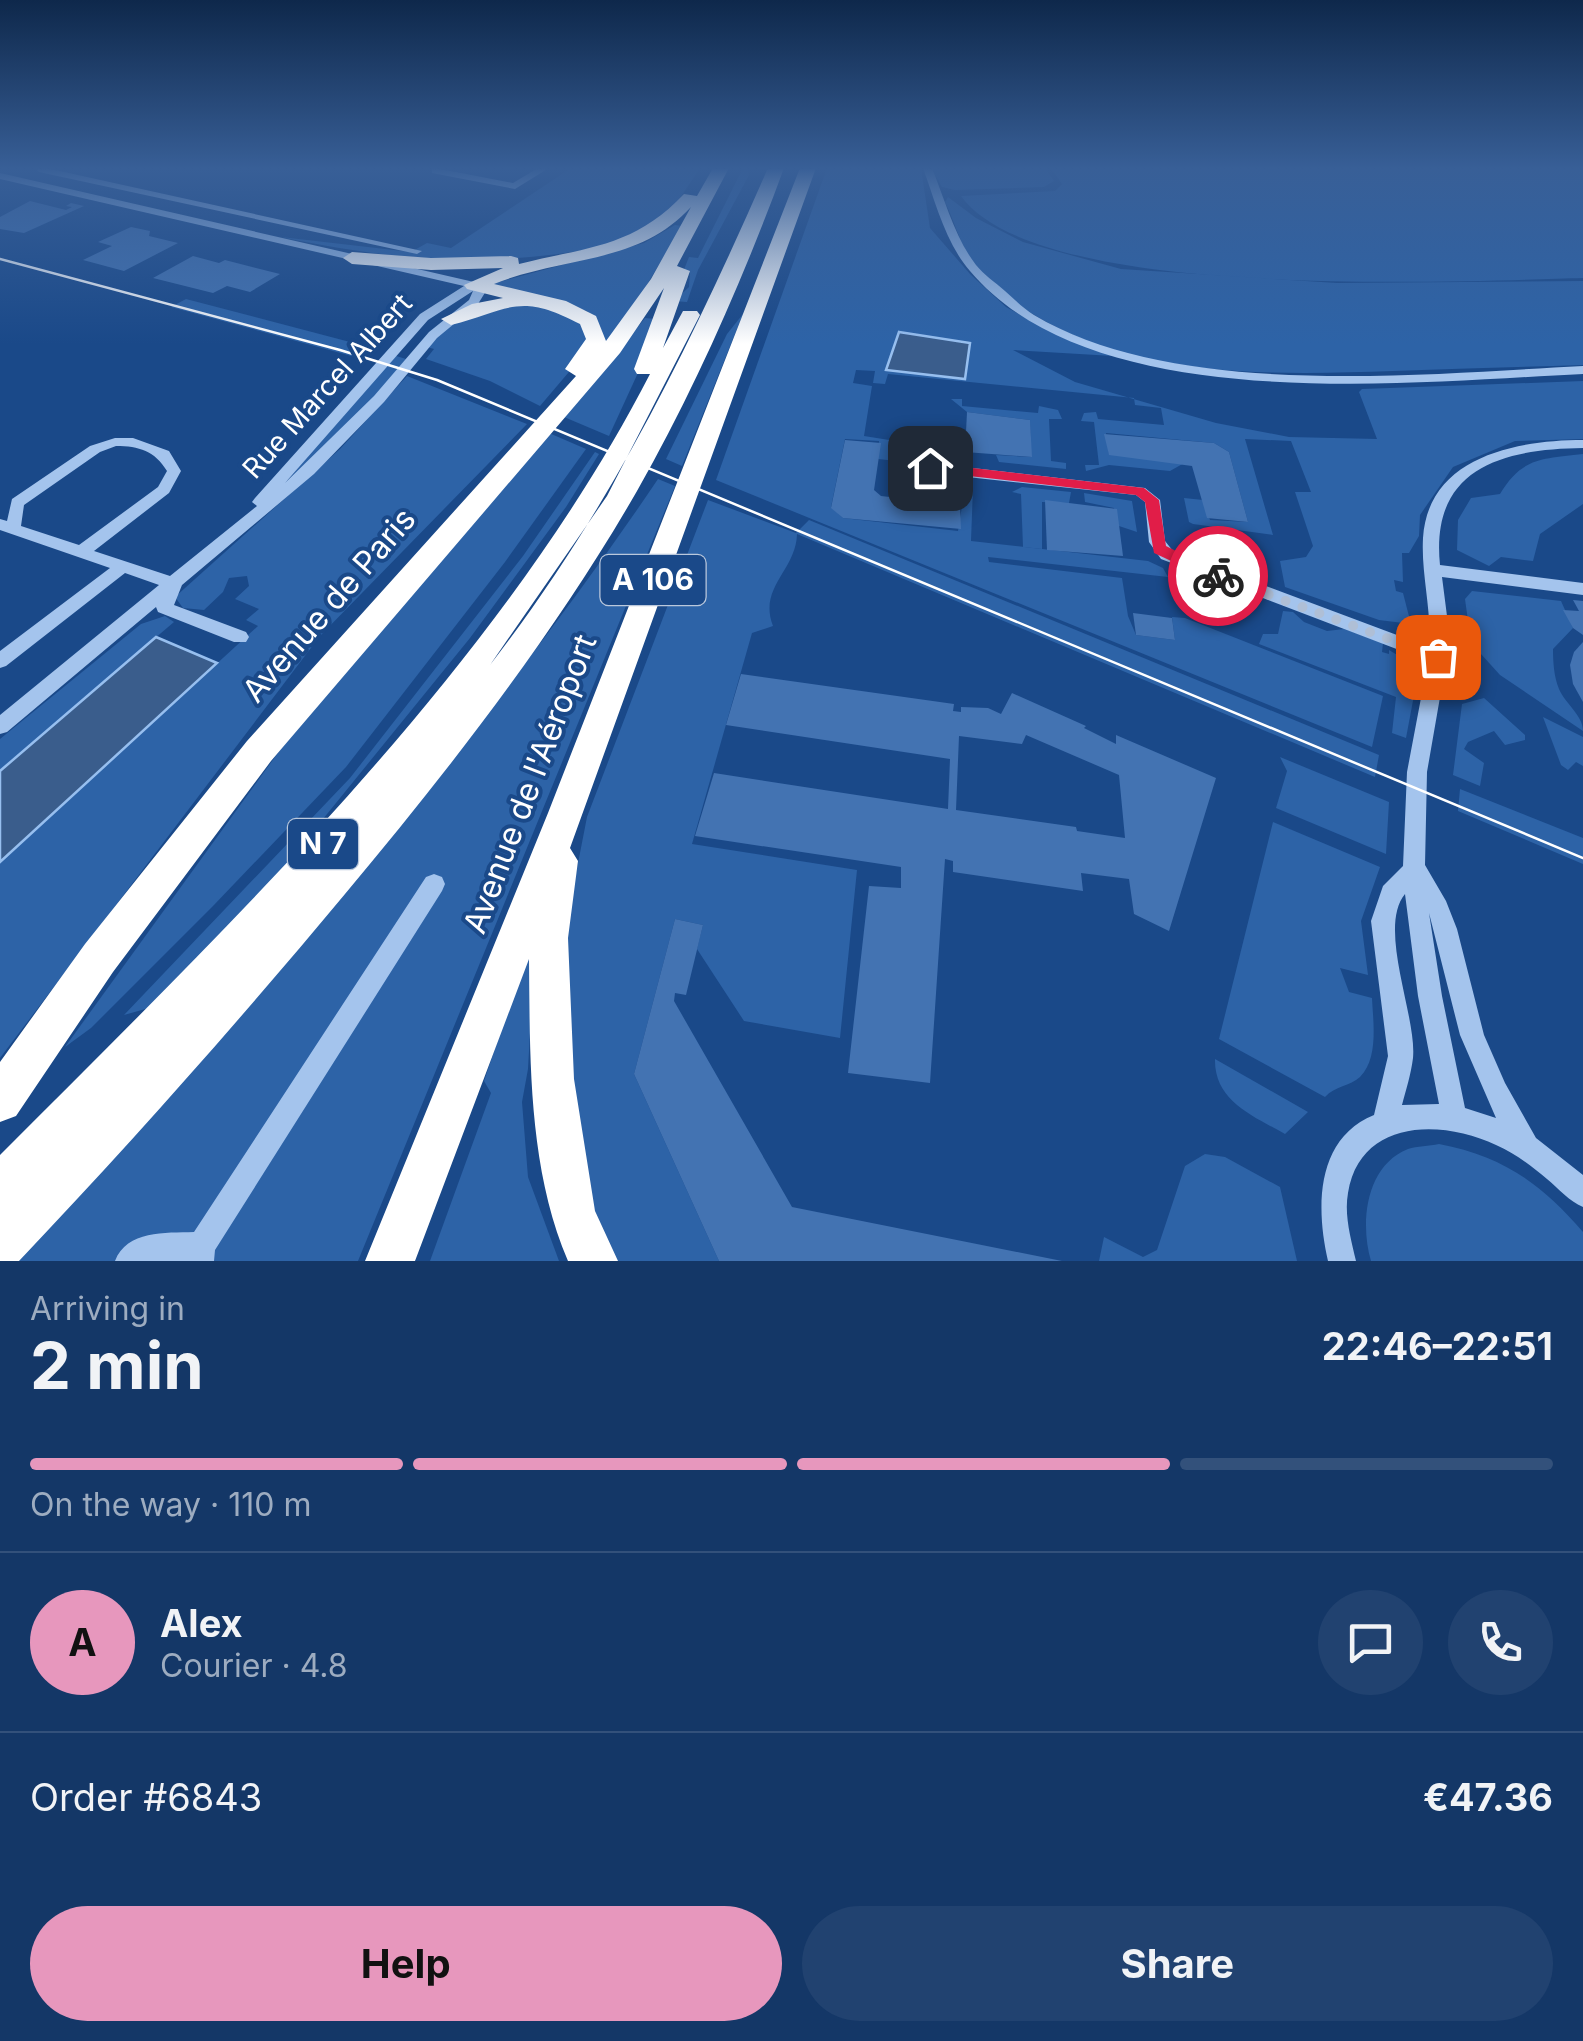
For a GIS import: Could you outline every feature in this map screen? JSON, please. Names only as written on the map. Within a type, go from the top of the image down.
[{"type":"highway","points":[[474,285],[506,273],[626,246],[665,227]]},
{"type":"highway","name":"Avenue de Paris","points":[[0,1100],[100,958],[259,751],[612,348],[660,280],[689,227]]},
{"type":"highway","points":[[608,469],[618,428],[631,405],[679,273],[702,227]]},
{"type":"highway","name":"N 7","points":[[0,1188],[174,1010],[359,804],[490,644],[580,517],[608,469],[652,392],[732,227]]},
{"type":"highway","name":"N 7","points":[[0,1246],[239,990],[442,750],[561,588],[652,442],[749,227]]},
{"type":"highway","points":[[652,442],[681,414],[773,227]]},
{"type":"highway","name":"Avenue de l'Aéroport","points":[[390,1261],[566,813],[785,227]]},
{"type":"highway","points":[[352,258],[465,264],[569,259]]},
{"type":"highway","points":[[474,285],[576,312],[589,320],[597,339],[550,401],[534,434]]},
{"type":"highway","points":[[444,312],[530,299]]},
{"type":"highway","points":[[566,813],[548,938],[552,1078],[572,1214],[593,1261]]},
{"type":"street","points":[[217,227],[474,285]]},
{"type":"street","points":[[262,237],[281,227]]},
{"type":"street","points":[[300,227],[417,251]]},
{"type":"street","points":[[954,227],[970,262],[985,281],[1025,313],[1107,350],[1178,367],[1335,379],[1583,370]]},
{"type":"street","points":[[415,270],[437,293],[444,312]]},
{"type":"street","name":"Rue Marcel Albert","points":[[0,726],[283,494],[337,444],[433,334],[444,312],[477,298],[480,291],[474,285],[444,312],[309,444],[252,516]]},
{"type":"street","points":[[80,553],[164,490],[174,471],[164,454],[124,441],[95,450],[16,504],[6,526],[121,568],[174,584],[164,608],[240,637]]},
{"type":"street","points":[[1454,1116],[1418,938],[1415,869],[1415,788],[1438,657],[1430,539],[1435,512],[1449,487],[1470,468],[1530,448],[1583,444]]},
{"type":"street","points":[[930,468],[1140,491],[1152,500],[1157,542],[1167,555],[1438,657]]},
{"type":"street","points":[[0,661],[121,568]]},
{"type":"street","points":[[1432,570],[1583,589]]},
{"type":"street","points":[[1385,1123],[1401,1056],[1382,920],[1391,893],[1415,869]]},
{"type":"street","points":[[1415,869],[1444,916],[1470,1031],[1484,1070],[1526,1146]]},
{"type":"street","points":[[129,1261],[151,1247],[200,1254],[434,884]]},
{"type":"street","points":[[1342,1261],[1333,1195],[1342,1159],[1363,1136],[1403,1115],[1454,1116],[1526,1146],[1583,1193]]},
{"type":"shaded area","points":[[483,227],[654,227],[610,245],[498,259],[390,255],[281,237],[411,252],[427,243],[451,248]]},
{"type":"shaded area","points":[[672,227],[681,227],[636,303],[603,347],[602,331],[587,311],[491,284],[644,243]]},
{"type":"shaded area","points":[[714,227],[721,227],[698,270],[687,302],[674,301],[689,287],[690,272],[679,282],[689,257],[698,258]]},
{"type":"shaded area","points":[[806,227],[930,227],[970,274],[1006,307],[1048,330],[1113,356],[1013,350],[1075,382],[1128,397],[888,374],[885,384],[873,383],[875,371],[856,370],[853,383],[872,386],[864,436],[902,442],[903,436],[919,440],[922,447],[909,445],[906,462],[878,459],[879,441],[845,439],[831,507],[843,518],[958,531],[962,506],[932,502],[933,492],[960,494],[973,488],[971,541],[1148,561],[1163,568],[1168,577],[988,557],[989,562],[1122,578],[1128,616],[1136,635],[1175,640],[1172,617],[1185,618],[1383,696],[1372,747],[716,480]]},
{"type":"shaded area","points":[[955,227],[993,227],[1023,242],[1121,269],[1337,283],[1583,281],[1583,365],[1283,373],[1172,364],[1119,352],[1068,333],[1021,306],[978,270]]},
{"type":"shaded area","points":[[1001,227],[1583,227],[1583,278],[1351,282],[1253,278],[1158,270],[1073,254]]},
{"type":"shaded area","points":[[186,299],[369,347],[355,357],[171,307]]},
{"type":"shaded area","points":[[524,303],[574,314],[589,336],[574,366],[540,406],[490,381],[426,359],[434,349],[427,347],[454,322]]},
{"type":"shaded area","points":[[743,314],[682,466],[666,459],[727,334]]},
{"type":"shaded area","points":[[645,318],[656,319],[637,375],[609,436],[564,417]]},
{"type":"shaded area","points":[[899,332],[970,343],[965,379],[886,370]]},
{"type":"shaded area","points":[[393,355],[406,359],[370,403],[287,481]]},
{"type":"shaded area","points":[[407,376],[527,424],[320,636],[0,1058],[0,862],[258,626],[246,620],[259,609],[235,599],[249,586],[247,576],[229,578],[223,592],[204,610],[183,608],[175,597],[340,449]]},
{"type":"shaded area","points":[[1583,381],[1583,439],[1515,441],[1453,467],[1420,515],[1419,536],[1409,553],[1402,553],[1403,582],[1394,580],[1396,591],[1403,593],[1411,624],[1379,620],[1285,587],[1280,561],[1306,557],[1313,546],[1295,492],[1311,492],[1291,441],[1245,439],[1273,535],[1189,522],[1184,498],[1203,500],[1210,520],[1248,522],[1229,452],[1214,443],[1106,433],[1109,454],[1186,462],[1170,471],[1109,465],[1086,471],[1085,465],[1099,465],[1094,422],[1081,421],[1084,413],[1096,412],[1098,419],[1164,425],[1161,408],[1135,405],[1134,399],[1216,423],[1289,437],[1377,439],[1359,392],[1362,389]]},
{"type":"shaded area","points":[[951,399],[962,399],[962,406],[1038,413],[1039,406],[1058,410],[1062,419],[1049,419],[1051,461],[1066,463],[1066,469],[999,462],[996,455],[1031,457],[1030,420],[967,412]]},
{"type":"shaded area","points":[[549,433],[586,449],[505,562],[346,767],[91,1028],[65,1047],[280,750]]},
{"type":"shaded area","points":[[595,452],[599,454],[566,507],[470,638],[258,899],[156,1006],[124,1015],[350,778],[523,556]]},
{"type":"shaded area","points":[[1583,454],[1583,504],[1540,534],[1533,561],[1501,557],[1489,566],[1457,550],[1458,520],[1471,498],[1500,494],[1516,473],[1534,462]]},
{"type":"shaded area","points":[[658,479],[675,486],[358,1261],[12,1261],[430,783],[585,583]]},
{"type":"shaded area","points":[[1022,487],[1071,492],[1069,503],[1042,502],[1042,549],[1023,547],[1021,494],[1012,492]]},
{"type":"shaded area","points":[[1084,493],[1132,501],[1137,532],[1119,526],[1114,508],[1085,502]]},
{"type":"shaded area","points":[[708,500],[796,533],[809,520],[1379,755],[1375,777],[797,534],[791,558],[770,600],[773,626],[752,633],[692,844],[857,870],[840,1038],[744,1021],[697,949],[703,925],[675,919],[634,1074],[719,1261],[607,1261],[557,1058],[557,971],[587,817]]},
{"type":"shaded area","points":[[1472,591],[1561,601],[1573,628],[1553,649],[1555,674],[1559,689],[1583,731],[1500,675],[1471,643],[1465,599]]},
{"type":"shaded area","points":[[1283,611],[1293,612],[1304,622],[1327,631],[1344,629],[1383,643],[1382,652],[1389,654],[1389,650],[1404,661],[1409,686],[1415,690],[1406,738],[1392,733],[1396,697],[1259,644],[1263,634],[1278,634]]},
{"type":"shaded area","points":[[165,616],[174,622],[0,770],[0,739],[141,624]]},
{"type":"shaded area","points":[[156,637],[217,663],[0,862],[0,771]]},
{"type":"shaded area","points":[[1484,698],[1525,735],[1525,740],[1505,745],[1494,731],[1468,742],[1464,749],[1484,763],[1480,786],[1453,775],[1462,704]]},
{"type":"shaded area","points":[[1543,717],[1583,737],[1583,766],[1576,762],[1568,770],[1561,765]]},
{"type":"shaded area","points":[[1280,757],[1389,802],[1386,854],[1276,808],[1287,771]]},
{"type":"shaded area","points":[[1460,789],[1583,838],[1583,864],[1458,811]]},
{"type":"shaded area","points":[[1273,822],[1380,867],[1361,921],[1368,975],[1340,968],[1349,992],[1372,998],[1374,1039],[1370,1060],[1360,1077],[1325,1097],[1219,1039]]},
{"type":"shaded area","points":[[536,928],[528,1069],[522,1102],[528,1177],[559,1261],[430,1261],[491,1093],[484,1081]]},
{"type":"shaded area","points":[[1215,1059],[1308,1112],[1285,1134],[1260,1121],[1228,1096],[1216,1074]]},
{"type":"shaded area","points":[[1439,1144],[1501,1164],[1552,1199],[1583,1232],[1583,1261],[1371,1261],[1366,1230],[1374,1182],[1394,1157],[1408,1149]]},
{"type":"shaded area","points":[[1205,1154],[1225,1157],[1280,1187],[1297,1261],[1099,1261],[1104,1237],[1143,1257],[1157,1250],[1185,1166]]},
{"type":"building","points":[[0,227],[38,227],[24,233]]},
{"type":"building","points":[[131,227],[178,243],[124,271],[83,260],[112,246],[98,242]]},
{"type":"building","points":[[193,256],[280,274],[250,292],[227,286],[213,293],[153,278]]},
{"type":"building","points":[[967,412],[1030,420],[1032,457],[965,452]]},
{"type":"building","points":[[1104,434],[1214,443],[1229,452],[1248,522],[1207,518],[1192,466],[1109,455]]},
{"type":"building","points":[[845,440],[881,443],[874,490],[881,496],[960,505],[961,529],[843,518],[831,508]]},
{"type":"building","points":[[1045,500],[1117,509],[1123,556],[1047,550]]},
{"type":"building","points":[[1573,600],[1583,601],[1583,635],[1573,628],[1563,610],[1579,611]]},
{"type":"building","points":[[1133,613],[1172,618],[1175,640],[1136,635]]},
{"type":"building","points":[[1583,642],[1583,702],[1573,684],[1570,665]]},
{"type":"building","points":[[741,674],[954,704],[953,711],[961,712],[961,707],[988,708],[1001,714],[1012,693],[1116,744],[1116,735],[1216,778],[1169,931],[1134,914],[1129,879],[1081,873],[1083,891],[953,872],[953,861],[945,859],[930,1083],[848,1073],[869,886],[901,888],[901,867],[695,836],[714,773],[948,809],[950,759],[726,725]],"holes":[[[1026,735],[1119,775],[1125,838],[956,810],[959,736],[1022,744]]]},
{"type":"building","points":[[675,919],[703,925],[686,995],[675,993],[674,1001],[792,1207],[1062,1261],[719,1261],[634,1074]]},
{"type":"tram line","points":[[0,259],[340,350],[437,380],[1583,858]]},
{"type":"way so far","points":[[1218,576],[1438,657]]},
{"type":"route","points":[[930,468],[1140,491],[1152,500],[1160,549],[1218,576]]}]
